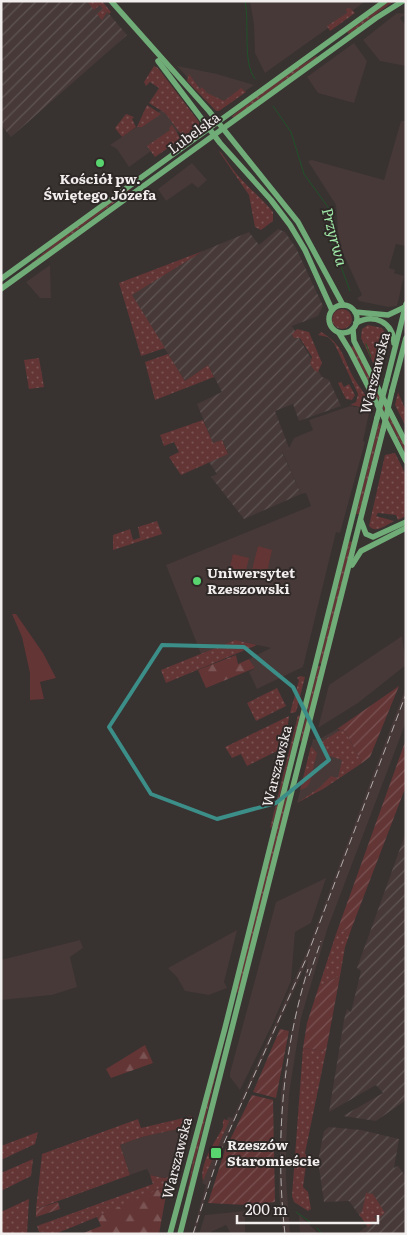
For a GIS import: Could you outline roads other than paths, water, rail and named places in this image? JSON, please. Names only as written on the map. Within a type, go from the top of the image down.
[{"type":"main road","points":[[111,1],[144,41],[213,134],[290,225],[305,250],[332,310]]},
{"type":"main road","name":"Lubelska","points":[[1,279],[385,1]]},
{"type":"main road","name":"Lubelska","points":[[1,289],[213,134],[400,2]]},
{"type":"main road","points":[[144,41],[217,122],[298,222],[314,249],[335,294],[343,305],[348,306],[355,312],[388,315],[405,305]]},
{"type":"main road","points":[[319,48],[324,55]]},
{"type":"main road","points":[[343,305],[332,310],[328,316],[328,323],[333,330],[339,333],[347,333],[352,330],[356,322],[355,312]]},
{"type":"main road","name":"Warszawska","points":[[170,1234],[405,305]]},
{"type":"main road","points":[[356,322],[374,318],[384,322],[393,333],[394,350]]},
{"type":"main road","points":[[352,330],[357,346],[406,444]]},
{"type":"main road","points":[[339,333],[406,461]]},
{"type":"main road","name":"Warszawska","points":[[180,1234],[406,338]]},
{"type":"main road","points":[[360,519],[365,532],[373,537],[406,522]]},
{"type":"main road","points":[[346,578],[361,551],[406,528]]},
{"type":"main road","points":[[295,745],[305,741]]},
{"type":"main road","points":[[286,781],[292,791]]},
{"type":"waterway","name":"Przyrwa","points":[[245,1],[247,53],[251,72],[255,79]]},
{"type":"waterway","name":"Przyrwa","points":[[273,106],[291,132],[304,174],[328,207],[331,239],[350,291]]},
{"type":"waterway","name":"Przyrwa","points":[[366,344],[371,357]]},
{"type":"waterway","points":[[296,1212],[313,1224]]},
{"type":"waterway","points":[[317,1228],[322,1234]]},
{"type":"railway","points":[[193,1234],[219,1154],[306,959],[406,694]]},
{"type":"railway","points":[[309,976],[321,941]]},
{"type":"railway","points":[[285,1234],[281,1167],[283,1100],[292,1034],[308,969]]},
{"type":"place","name":"Kościół pw. Świętego Józefa","points":[[100,163]]},
{"type":"place","name":"Uniwersytet Rzeszowski","points":[[197,581]]},
{"type":"place","name":"Rzeszów Staromieście","points":[[216,1153]]}]
